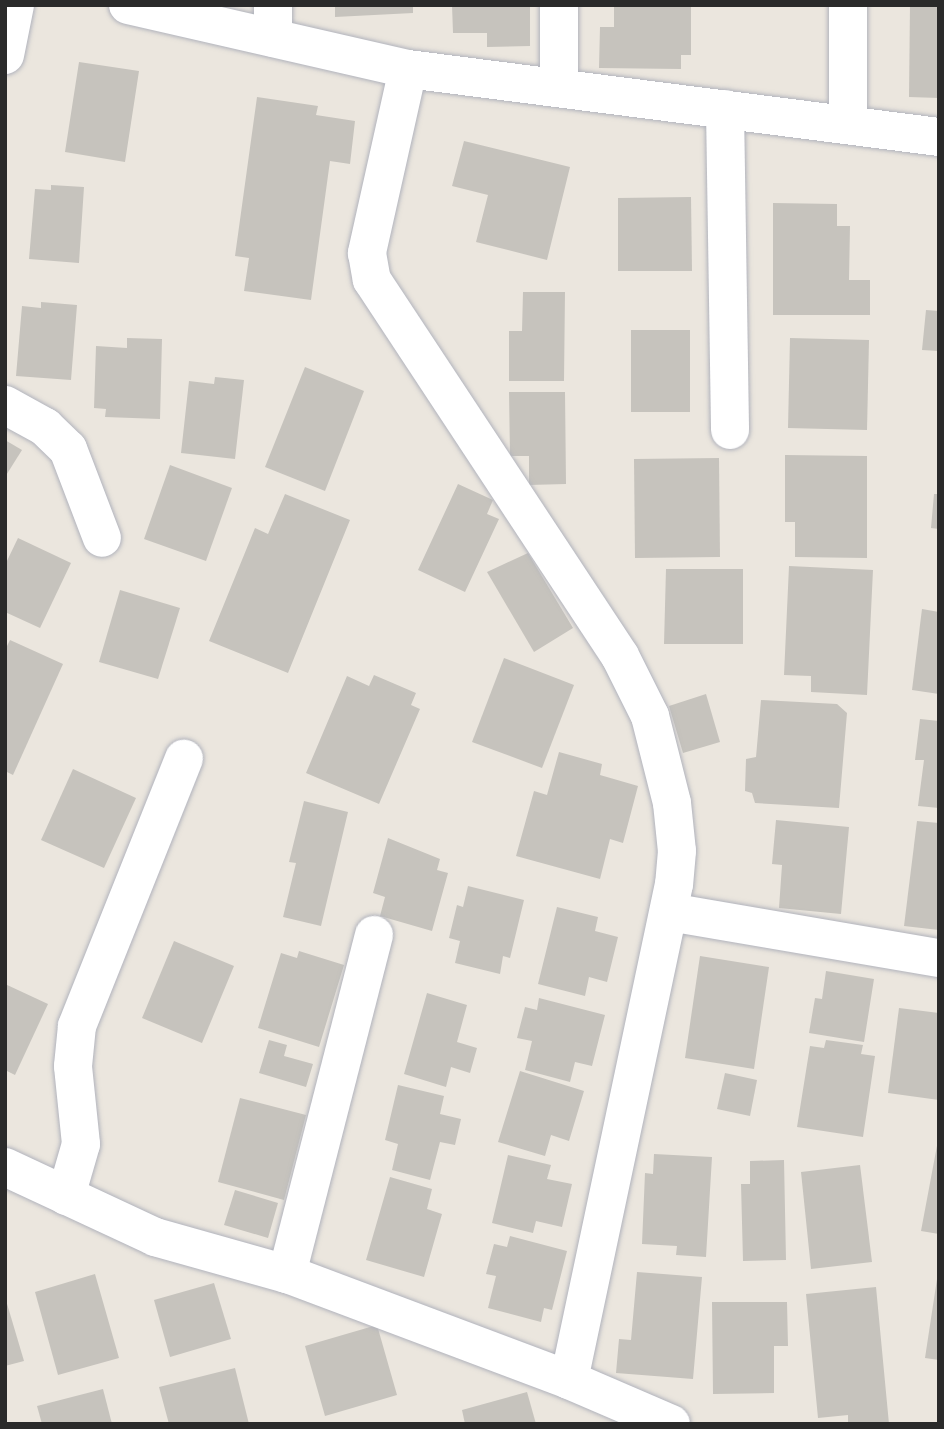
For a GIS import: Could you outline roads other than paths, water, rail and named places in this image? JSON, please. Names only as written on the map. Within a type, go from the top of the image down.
[{"type":"street","points":[[5,55],[15,5]]},
{"type":"street","points":[[128,5],[273,22],[408,69],[939,137]]},
{"type":"street","points":[[559,5],[559,88]]},
{"type":"street","points":[[848,5],[848,125]]},
{"type":"street","points":[[408,69],[367,253],[372,280],[639,691],[672,803],[677,851],[669,912],[569,1380]]},
{"type":"street","points":[[725,109],[730,429]]},
{"type":"street","points":[[5,405],[45,427],[68,449],[102,538]]},
{"type":"street","points":[[66,1196],[81,1144],[73,1066],[77,1026],[184,759]]},
{"type":"street","points":[[669,912],[939,958]]},
{"type":"street","points":[[287,1274],[374,935]]},
{"type":"street","points":[[5,1167],[155,1237],[287,1274],[569,1380],[671,1424]]}]
